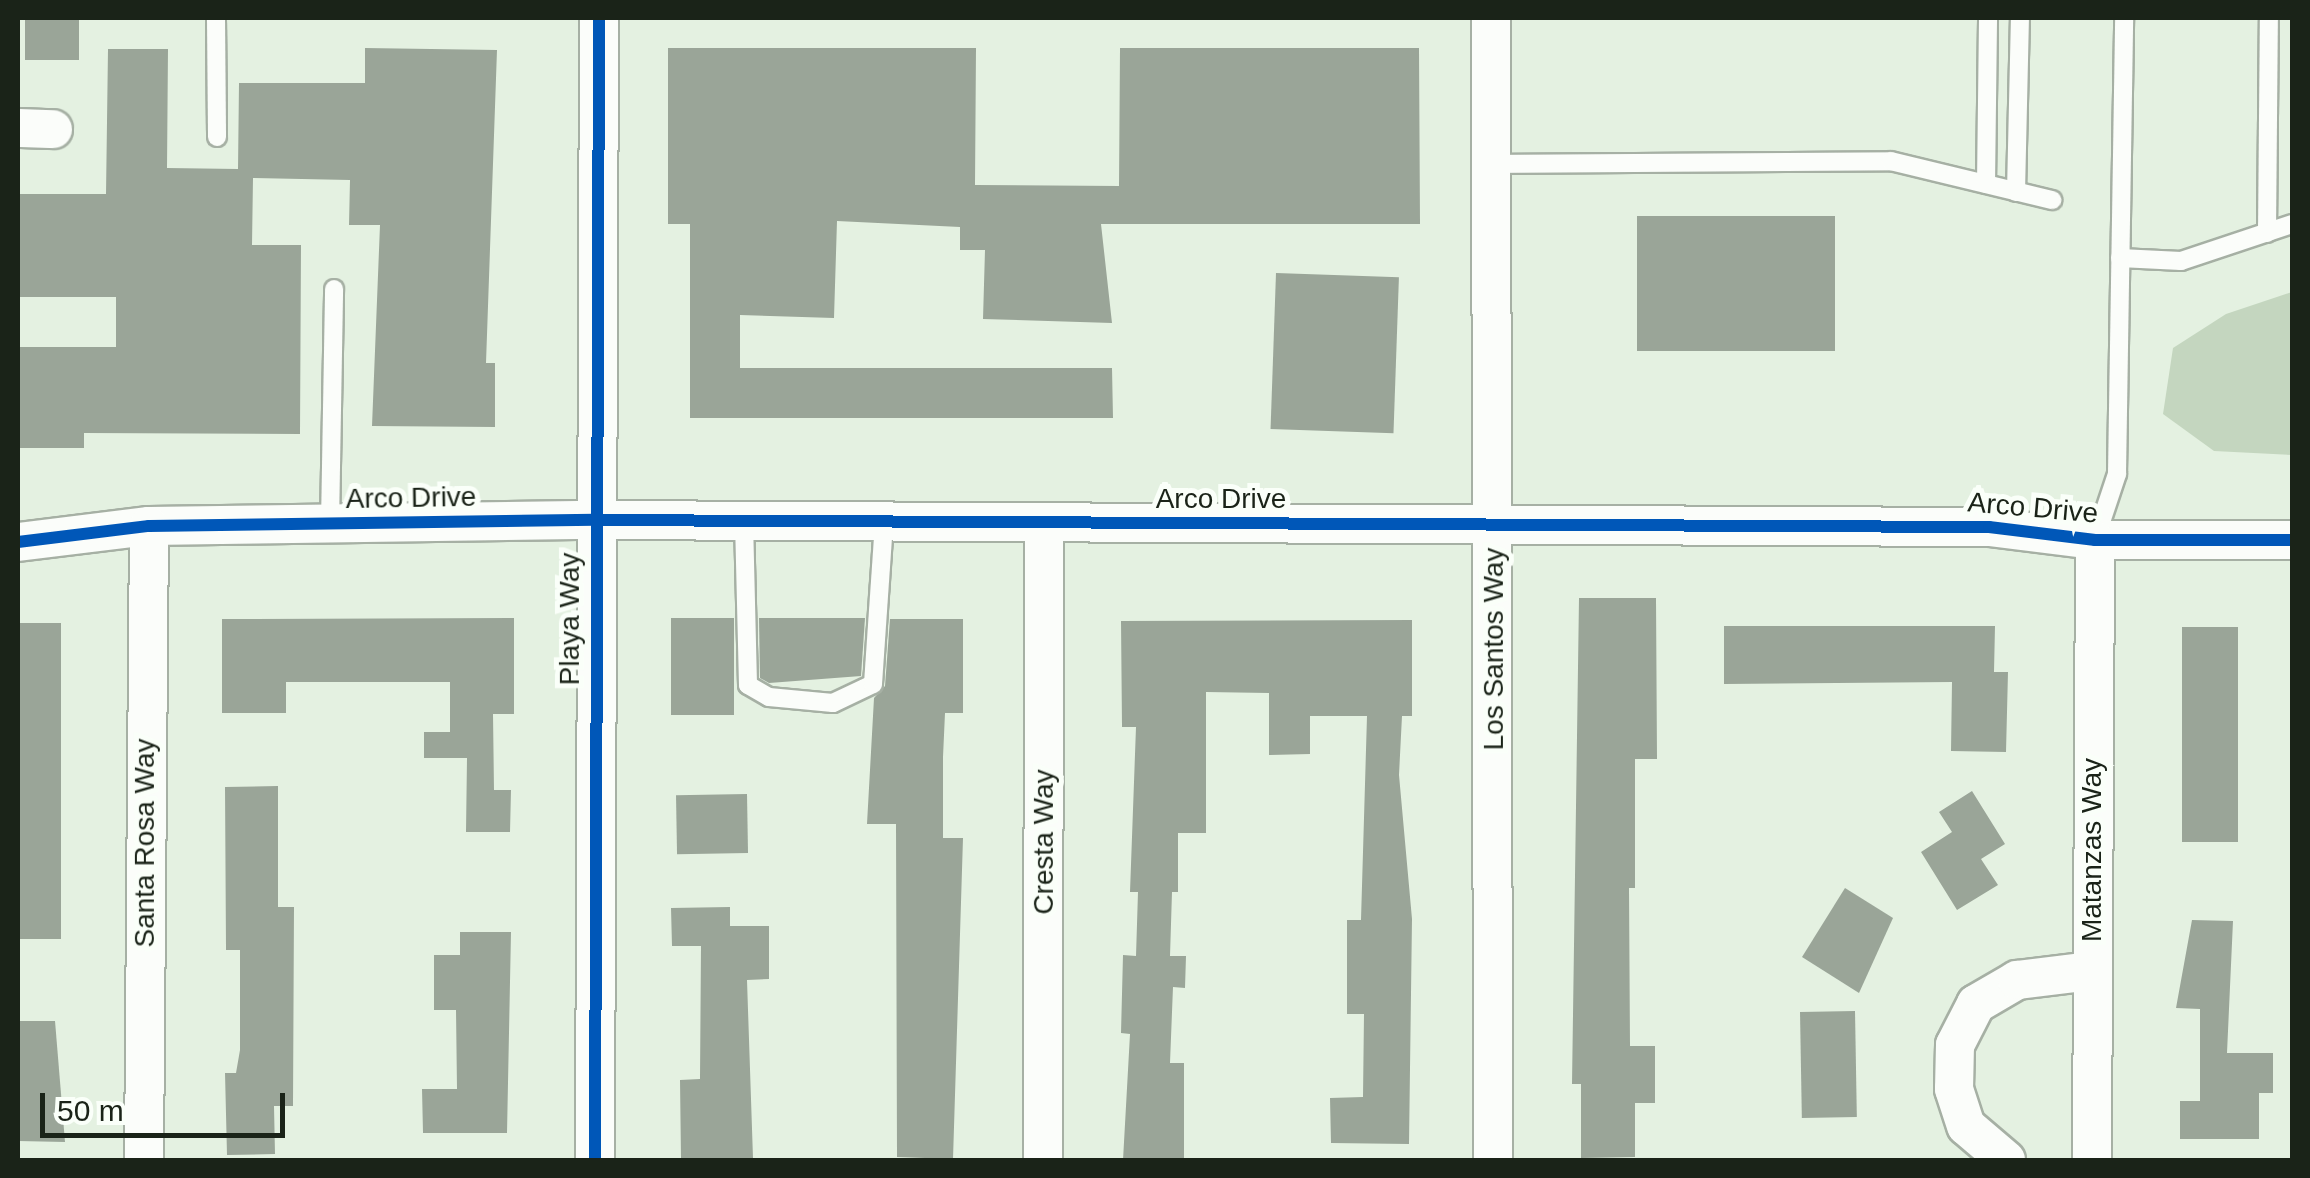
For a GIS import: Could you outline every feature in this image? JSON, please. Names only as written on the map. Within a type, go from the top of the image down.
[{"type":"street","name":"Playa Way","points":[[594,1160],[598,18]]},
{"type":"street","name":"Los Santos Way","points":[[1492,18],[1493,1160]]},
{"type":"street","name":"Arco Drive","points":[[18,542],[150,526],[596,520],[1988,527],[2094,540],[2292,540]]},
{"type":"street","name":"Cresta Way","points":[[1043,1160],[1044,524]]},
{"type":"street","name":"Santa Rosa Way","points":[[144,1160],[150,526]]},
{"type":"street","name":"Matanzas Way","points":[[2092,1160],[2094,540]]},
{"type":"street","points":[[2006,1160],[1966,1126],[1954,1089],[1956,1045],[1976,1004],[2016,980],[2092,971]]},
{"type":"lane","points":[[216,18],[217,137]]},
{"type":"lane","points":[[1986,184],[1988,18]]},
{"type":"lane","points":[[2016,192],[2020,18]]},
{"type":"lane","points":[[2094,540],[2117,474],[2124,18]]},
{"type":"lane","points":[[2267,233],[2269,18]]},
{"type":"lane","points":[[1492,164],[1891,161],[2052,200]]},
{"type":"lane","points":[[2120,258],[2181,261],[2292,224]]},
{"type":"lane","points":[[330,524],[334,288]]},
{"type":"lane","points":[[744,521],[748,686],[769,697],[832,704],[873,684],[884,522]]},
{"type":"green space","points":[[2292,292],[2292,455],[2214,451],[2163,414],[2173,348],[2226,314]]},
{"type":"building","points":[[25,18],[79,18],[79,60],[25,60]]},
{"type":"building","points":[[365,48],[497,50],[486,363],[495,363],[495,427],[372,426],[380,225],[349,225],[350,180],[253,178],[252,245],[301,245],[300,434],[84,433],[84,448],[18,448],[18,347],[116,347],[116,297],[18,297],[18,194],[106,194],[108,49],[168,49],[167,168],[238,169],[239,83],[365,83]]},
{"type":"building","points":[[668,48],[976,48],[975,185],[1119,186],[1120,48],[1419,48],[1420,224],[1101,224],[1112,323],[983,319],[985,250],[960,250],[960,227],[837,221],[834,318],[740,315],[740,368],[1112,368],[1113,418],[690,418],[690,224],[668,224]]},
{"type":"building","points":[[1637,216],[1835,216],[1835,351],[1637,351]]},
{"type":"building","points":[[1276,273],[1399,277],[1393,433],[1271,429]]},
{"type":"building","points":[[1579,598],[1656,598],[1657,759],[1635,759],[1635,888],[1629,888],[1630,1046],[1655,1046],[1655,1103],[1635,1103],[1635,1157],[1581,1158],[1581,1084],[1572,1084]]},
{"type":"building","points":[[514,618],[514,714],[493,714],[494,790],[511,790],[510,832],[466,832],[467,758],[424,758],[424,732],[450,732],[450,682],[286,682],[286,713],[222,713],[222,619]]},
{"type":"building","points":[[671,618],[734,618],[734,715],[671,715]]},
{"type":"building","points":[[759,618],[865,618],[861,676],[769,683],[760,678]]},
{"type":"building","points":[[890,619],[963,619],[963,713],[945,713],[943,757],[943,838],[963,838],[953,1159],[897,1157],[896,824],[867,824],[874,698],[885,686]]},
{"type":"building","points":[[1412,620],[1412,716],[1402,716],[1399,775],[1412,919],[1409,1144],[1331,1143],[1330,1098],[1363,1097],[1364,1014],[1347,1014],[1347,920],[1361,920],[1367,716],[1310,716],[1310,754],[1269,755],[1269,693],[1206,692],[1206,833],[1178,833],[1178,892],[1172,892],[1170,956],[1186,956],[1185,988],[1173,987],[1170,1063],[1184,1063],[1184,1160],[1123,1160],[1130,1034],[1121,1033],[1123,955],[1136,956],[1138,892],[1130,892],[1136,727],[1122,727],[1121,621]]},
{"type":"building","points":[[18,623],[61,623],[61,939],[18,939]]},
{"type":"building","points":[[1724,626],[1995,626],[1994,672],[2008,672],[2006,752],[1951,751],[1952,682],[1724,684]]},
{"type":"building","points":[[2182,627],[2238,627],[2238,842],[2182,842]]},
{"type":"building","points":[[278,786],[278,907],[294,907],[293,1106],[274,1106],[275,1154],[227,1155],[225,1073],[236,1073],[240,1050],[240,950],[226,950],[225,787]]},
{"type":"building","points":[[1972,791],[2005,844],[1981,859],[1998,885],[1957,910],[1921,852],[1952,832],[1939,812]]},
{"type":"building","points":[[747,794],[748,853],[677,854],[676,795]]},
{"type":"building","points":[[1845,888],[1893,918],[1859,993],[1802,957]]},
{"type":"building","points":[[730,907],[730,926],[769,926],[769,979],[747,980],[753,1158],[681,1159],[680,1080],[700,1079],[701,946],[672,946],[671,908]]},
{"type":"building","points":[[2192,920],[2233,921],[2227,1053],[2273,1053],[2273,1093],[2259,1093],[2259,1139],[2180,1139],[2180,1101],[2200,1101],[2200,1009],[2176,1008]]},
{"type":"building","points":[[460,932],[511,932],[507,1133],[423,1133],[422,1089],[457,1089],[456,1010],[434,1010],[434,955],[460,955]]},
{"type":"building","points":[[1855,1011],[1857,1117],[1802,1118],[1800,1012]]},
{"type":"building","points":[[18,1021],[55,1021],[65,1142],[18,1141]]},
{"type":"cycle path","points":[[595,1160],[599,18]]},
{"type":"cycle path","points":[[18,542],[149,526],[595,520],[1989,527],[2095,540],[2292,540]]}]
